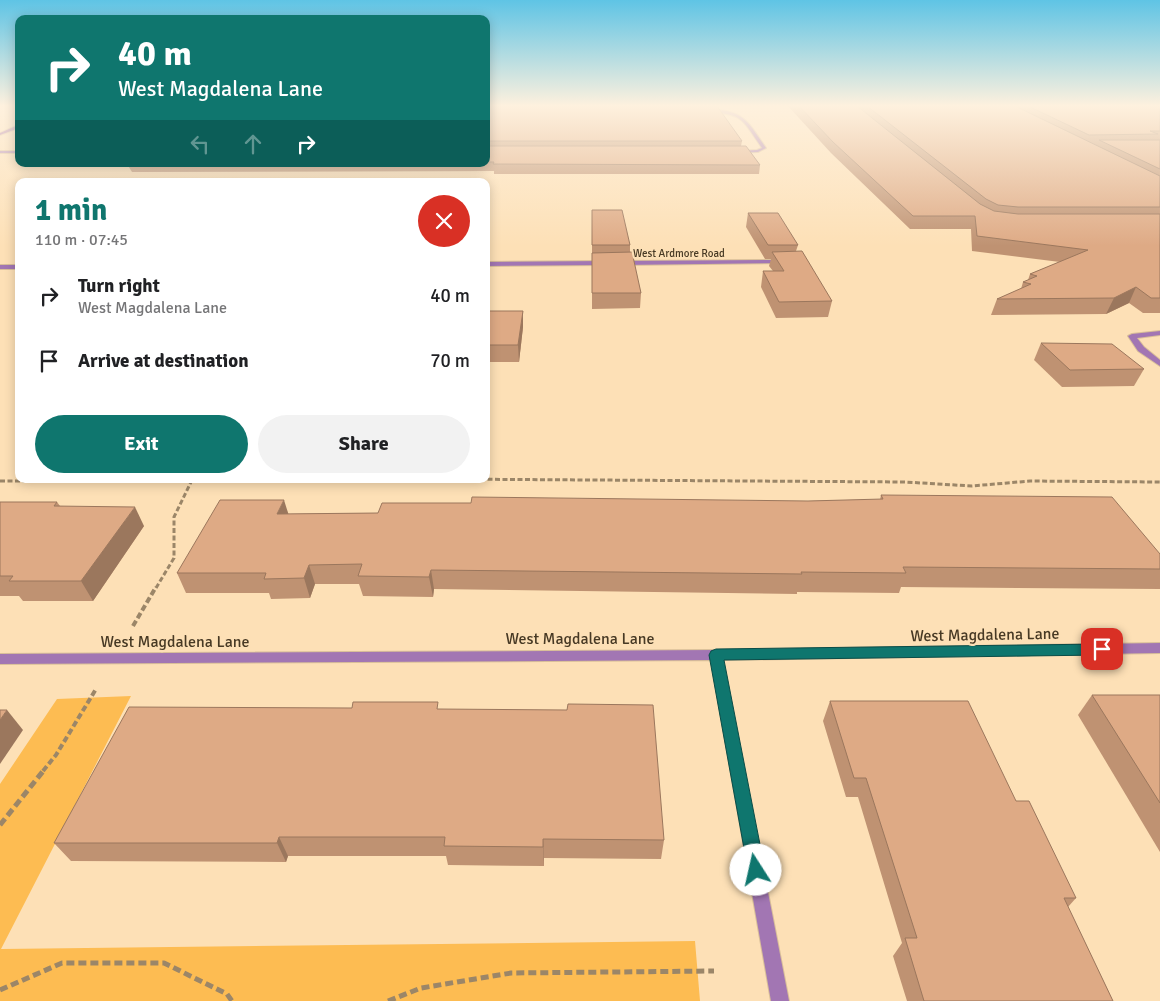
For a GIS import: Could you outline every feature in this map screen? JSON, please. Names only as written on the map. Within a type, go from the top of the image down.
[{"type":"street","name":"West Ardmore Road","points":[[490,264],[793,262]]},
{"type":"street","points":[[0,267],[15,267]]},
{"type":"street","points":[[1160,333],[1132,336],[1160,364]]},
{"type":"street","name":"West Magdalena Lane","points":[[0,659],[716,655],[1160,648]]},
{"type":"street","points":[[716,655],[780,1001]]},
{"type":"path","points":[[490,479],[904,482],[972,486],[1030,481],[1160,482]]},
{"type":"path","points":[[0,481],[15,481]]},
{"type":"path","points":[[133,626],[174,558],[174,517],[191,483]]},
{"type":"path","points":[[0,825],[56,755],[96,689]]},
{"type":"path","points":[[0,990],[62,963],[164,963],[226,994],[232,1001]]},
{"type":"path","points":[[388,1001],[421,988],[511,973],[714,971]]},
{"type":"shaded area","points":[[131,696],[1,949],[695,941],[700,1001],[0,1001],[0,784],[57,699]]},
{"type":"building","points":[[490,153],[751,153],[760,165],[493,164],[494,162],[490,162]]},
{"type":"building","points":[[845,153],[916,153],[980,204],[994,211],[1018,214],[1160,214],[1160,298],[1151,298],[1136,287],[1114,298],[997,299],[1031,284],[1023,282],[1037,276],[1030,274],[1088,250],[977,236],[975,216],[913,216]]},
{"type":"building","points":[[927,153],[1112,153],[1160,176],[1160,207],[1018,207],[998,205],[986,199]]},
{"type":"building","points":[[1126,153],[1160,153],[1160,169]]},
{"type":"building","points":[[592,210],[622,210],[630,245],[592,245]]},
{"type":"building","points":[[748,213],[778,213],[798,245],[768,245]]},
{"type":"building","points":[[802,251],[832,301],[779,302],[763,271],[784,271],[772,252]]},
{"type":"building","points":[[632,252],[641,293],[592,293],[592,253]]},
{"type":"building","points":[[490,311],[523,311],[518,345],[490,345]]},
{"type":"building","points":[[1041,343],[1112,344],[1144,369],[1070,370]]},
{"type":"building","points":[[881,495],[1112,497],[1160,554],[1160,569],[903,567],[906,573],[801,572],[802,574],[431,570],[429,577],[358,576],[362,564],[309,565],[304,578],[264,579],[266,573],[177,573],[220,500],[284,500],[277,514],[378,513],[382,503],[471,503],[472,497],[808,501],[883,499]]},
{"type":"building","points":[[0,502],[57,502],[54,506],[135,507],[81,581],[9,581],[13,576],[0,576]]},
{"type":"building","points":[[1092,695],[1160,695],[1160,803]]},
{"type":"building","points":[[830,701],[968,701],[1016,801],[1029,801],[1076,898],[1064,898],[1113,1001],[924,1001],[905,938],[917,938],[866,778],[854,778]]},
{"type":"building","points":[[353,702],[438,702],[437,709],[567,710],[568,704],[653,705],[664,840],[543,839],[543,847],[444,846],[445,837],[279,837],[277,843],[54,843],[129,707],[352,708]]},
{"type":"building","points":[[0,710],[7,710],[0,720]]},
{"type":"route","points":[[756,870],[716,655],[1102,649]]}]
